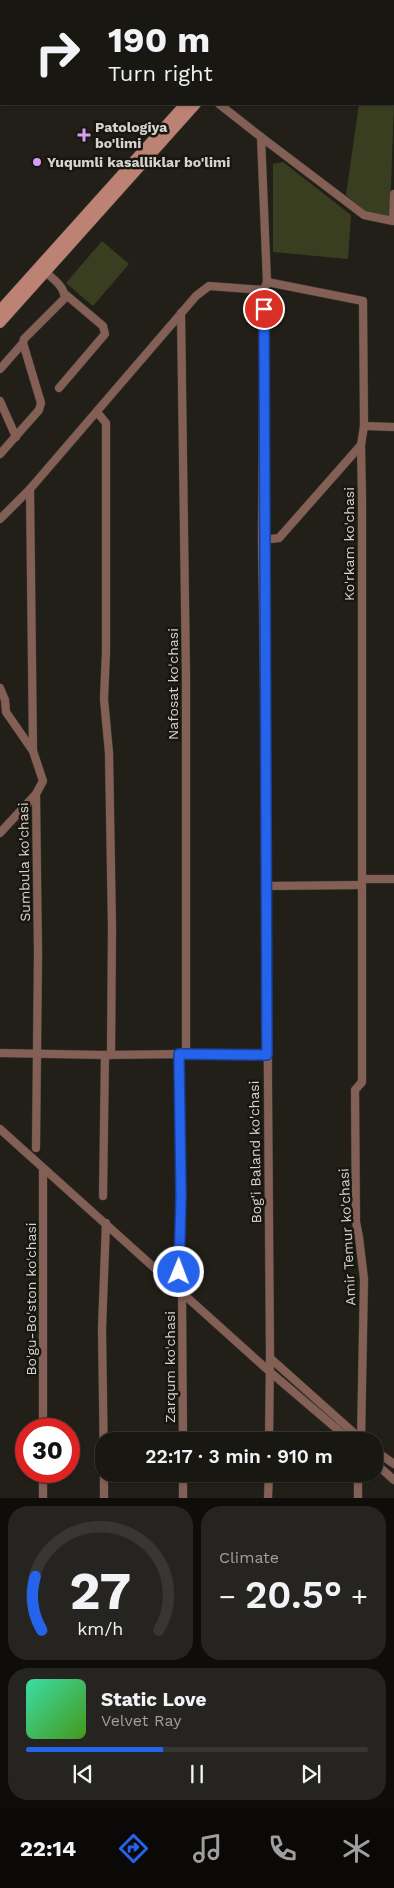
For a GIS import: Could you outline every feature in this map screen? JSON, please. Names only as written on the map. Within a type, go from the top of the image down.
[{"type":"main road","points":[[0,323],[42,269],[184,105]]},
{"type":"main road","points":[[0,310],[42,269],[195,105]]},
{"type":"street","points":[[220,105],[364,215],[393,221],[394,194]]},
{"type":"street","name":"Bog'i Baland ko'chasi","points":[[262,137],[267,282],[264,290],[262,540],[269,1432]]},
{"type":"street","points":[[42,269],[63,289],[65,294],[103,326],[105,334],[59,388]]},
{"type":"street","name":"Ko'rkam ko'chasi","points":[[267,282],[363,301],[364,426],[360,445],[362,498],[362,882]]},
{"type":"street","points":[[0,519],[30,489],[196,296],[209,286],[264,290]]},
{"type":"street","points":[[0,369],[24,340],[64,299],[65,294]]},
{"type":"street","name":"Nafosat ko'chasi","points":[[179,1272],[186,675],[181,313]]},
{"type":"street","points":[[0,454],[40,410],[41,403],[23,343]]},
{"type":"street","points":[[0,401],[16,437]]},
{"type":"street","points":[[97,412],[106,423],[106,652],[104,698],[109,763],[112,928],[102,1196]]},
{"type":"street","points":[[364,426],[394,427]]},
{"type":"street","points":[[262,540],[278,538],[360,445]]},
{"type":"street","name":"Sumbula ko'chasi","points":[[30,489],[33,752],[43,781],[36,794],[36,1148]]},
{"type":"street","points":[[0,688],[5,700],[6,712],[33,752]]},
{"type":"street","points":[[0,833],[36,794]]},
{"type":"street","points":[[266,886],[394,879]]},
{"type":"street","name":"Amir Temur ko'chasi","points":[[362,882],[362,1082],[355,1090],[356,1222],[364,1279],[362,1432]]},
{"type":"street","points":[[0,1053],[267,1055]]},
{"type":"street","points":[[0,1129],[341,1432]]},
{"type":"street","name":"Bo'gu-Bo'ston ko'chasi","points":[[43,1169],[43,1418]]},
{"type":"street","points":[[103,1432],[102,1329],[106,1223]]},
{"type":"street","name":"Zarqum ko'chasi","points":[[182,1292],[183,1432]]},
{"type":"street","points":[[270,1358],[353,1432]]},
{"type":"street","points":[[383,1456],[394,1464]]},
{"type":"street","points":[[383,1470],[394,1480]]},
{"type":"street","points":[[104,1482],[104,1498]]},
{"type":"street","points":[[183,1482],[183,1498]]},
{"type":"street","points":[[268,1498],[269,1482]]},
{"type":"street","points":[[358,1482],[358,1498]]},
{"type":"street","points":[[43,1483],[43,1498]]},
{"type":"green space","points":[[359,105],[394,105],[389,216],[365,211],[346,195]]},
{"type":"green space","points":[[283,162],[351,215],[348,259],[273,252],[273,164]]},
{"type":"green space","points":[[102,241],[129,264],[93,306],[66,283]]},
{"type":"place","name":"Patologiya bo'limi","points":[[84,135]]},
{"type":"place","name":"Yuqumli kasalliklar bo'limi","points":[[37,162]]},
{"type":"route","points":[[179,1272],[181,1196],[179,1054],[267,1055],[262,540],[264,309]]}]
